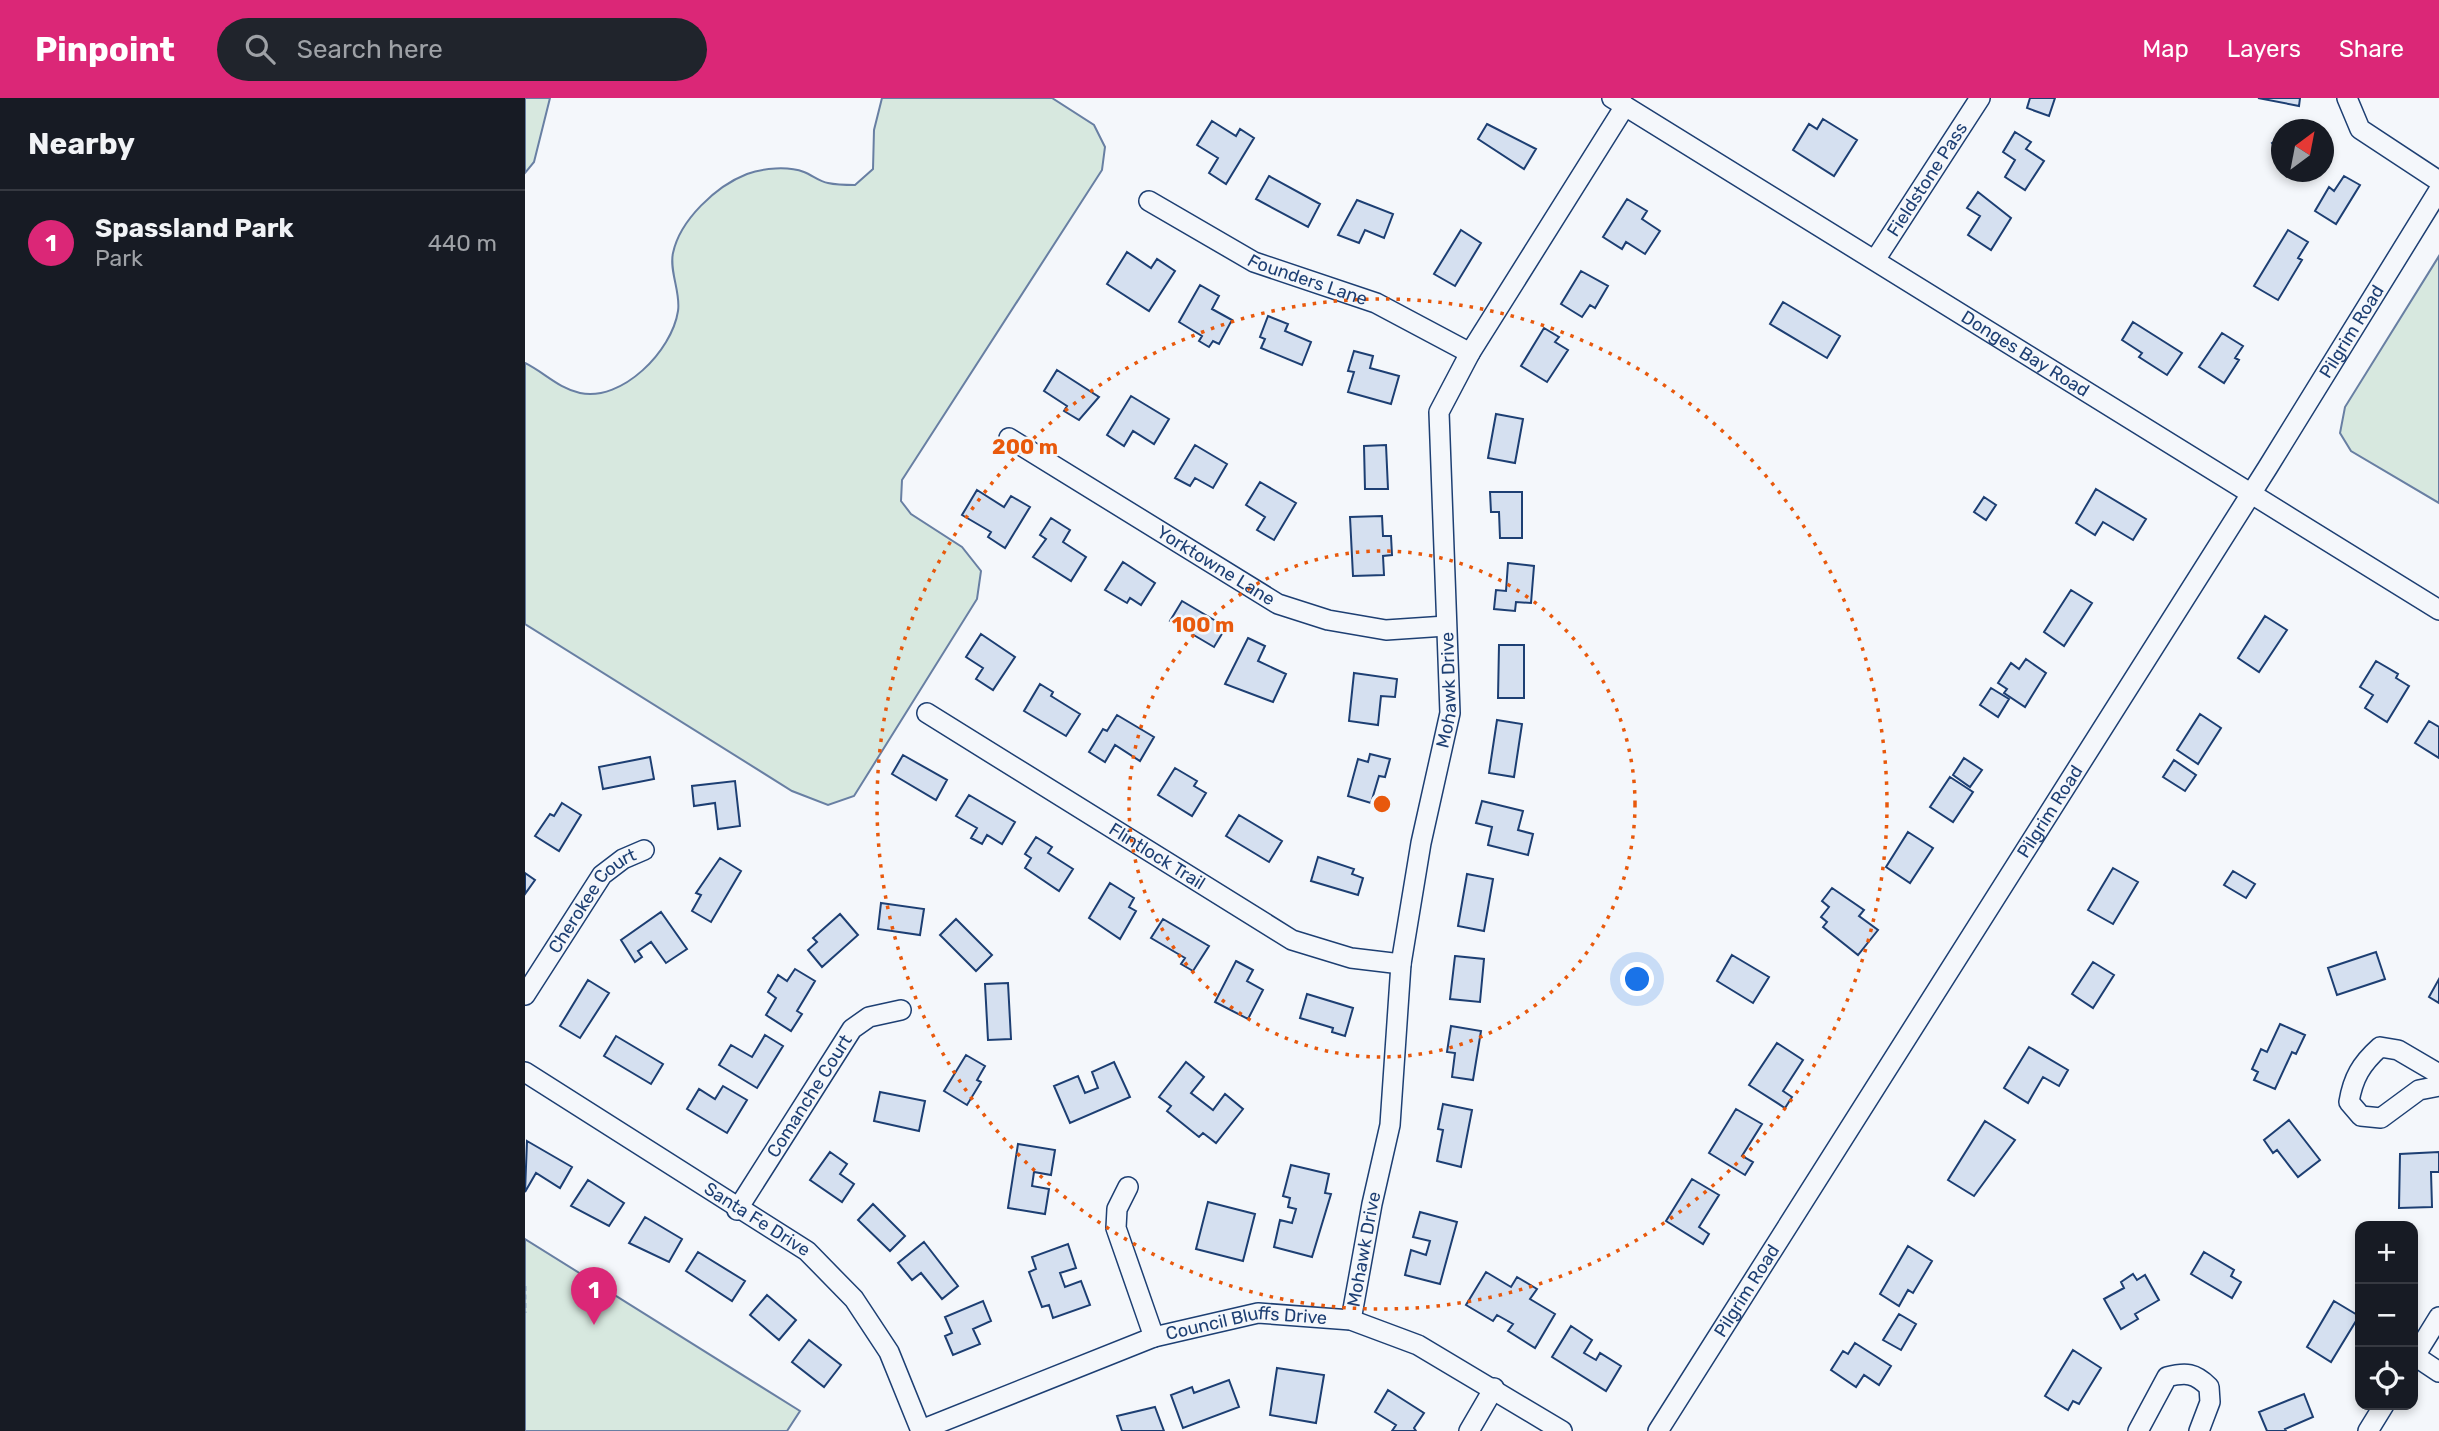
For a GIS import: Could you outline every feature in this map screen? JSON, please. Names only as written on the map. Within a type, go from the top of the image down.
[{"type":"street","name":"Fieldstone Pass","points":[[1875,260],[1980,98]]},
{"type":"street","points":[[2347,98],[2360,129],[2439,181]]},
{"type":"street","name":"Donges Bay Road","points":[[1619,102],[2439,610]]},
{"type":"street","name":"Mohawk Drive","points":[[1351,1320],[1372,1204],[1390,1125],[1401,964],[1421,842],[1450,713],[1439,412],[1470,353],[1619,102]]},
{"type":"street","name":"Pilgrim Road","points":[[1658,1431],[2251,493],[2439,190]]},
{"type":"street","name":"Founders Lane","points":[[1150,201],[1254,262],[1376,303],[1470,353]]},
{"type":"street","name":"Yorktowne Lane","points":[[1009,438],[1278,604],[1328,620],[1386,630],[1446,626]]},
{"type":"street","name":"Flintlock Trail","points":[[927,713],[1292,940],[1351,958],[1401,964]]},
{"type":"street","name":"Cherokee Court","points":[[525,995],[602,875],[623,859],[644,850]]},
{"type":"street","name":"Comanche Court","points":[[737,1209],[852,1029],[869,1017],[901,1010]]},
{"type":"street","points":[[2439,1074],[2398,1050],[2380,1047],[2365,1060],[2353,1080],[2349,1102],[2361,1116],[2381,1118],[2419,1090],[2439,1086]]},
{"type":"street","name":"Santa Fe Drive","points":[[525,1072],[807,1251],[854,1299],[889,1352],[921,1431]]},
{"type":"street","points":[[1128,1187],[1117,1209],[1116,1228],[1154,1338]]},
{"type":"street","name":"Council Bluffs Drive","points":[[921,1431],[1154,1338],[1258,1313],[1351,1320],[1419,1346],[1562,1431]]},
{"type":"street","points":[[2418,1353],[2436,1331]]},
{"type":"street","points":[[2418,1360],[2439,1372]]},
{"type":"street","points":[[2138,1431],[2167,1377],[2182,1373],[2197,1376],[2209,1387],[2210,1402],[2199,1431]]},
{"type":"street","points":[[1469,1431],[1493,1388]]},
{"type":"street","points":[[2368,1431],[2381,1410]]},
{"type":"path","points":[[525,1286],[525,1313]]},
{"type":"shaded area","points":[[525,98],[550,98],[534,162],[525,173]]},
{"type":"shaded area","points":[[882,98],[1052,98],[1094,125],[1105,147],[1102,170],[902,480],[901,501],[911,514],[962,547],[981,571],[977,599],[854,796],[828,805],[792,791],[525,624],[525,363],[558,384],[580,393],[596,394],[628,382],[655,357],[674,326],[678,297],[673,253],[683,228],[691,217],[712,196],[735,179],[768,169],[798,170],[825,182],[855,185],[873,169],[874,130]]},
{"type":"shaded area","points":[[2439,256],[2439,503],[2351,451],[2340,433],[2345,407]]},
{"type":"shaded area","points":[[525,1239],[800,1411],[787,1431],[525,1431]]},
{"type":"building","points":[[2030,98],[2055,98],[2049,116],[2027,108]]},
{"type":"building","points":[[2258,98],[2300,98],[2299,106]]},
{"type":"building","points":[[1823,119],[1857,140],[1834,176],[1793,150],[1809,124],[1817,129]]},
{"type":"building","points":[[1212,121],[1236,136],[1240,129],[1254,138],[1226,184],[1209,173],[1218,158],[1197,145]]},
{"type":"building","points":[[1487,124],[1536,149],[1524,169],[1478,139]]},
{"type":"building","points":[[2015,132],[2031,142],[2026,149],[2044,161],[2025,190],[2005,177],[2015,160],[2003,152]]},
{"type":"building","points":[[1269,176],[1320,204],[1308,227],[1256,199]]},
{"type":"building","points":[[2344,176],[2360,185],[2336,224],[2315,211],[2329,187],[2334,191]]},
{"type":"building","points":[[1978,192],[2011,218],[1991,250],[1968,235],[1980,216],[1967,208]]},
{"type":"building","points":[[1627,199],[1647,211],[1642,219],[1660,231],[1645,254],[1626,242],[1622,249],[1603,237]]},
{"type":"building","points":[[1357,200],[1393,214],[1384,238],[1365,230],[1359,243],[1338,235]]},
{"type":"building","points":[[1461,230],[1481,243],[1455,286],[1434,274]]},
{"type":"building","points":[[2288,230],[2308,242],[2298,258],[2302,260],[2278,300],[2254,286]]},
{"type":"building","points":[[1127,252],[1151,268],[1157,259],[1175,271],[1149,311],[1107,284]]},
{"type":"building","points":[[1581,271],[1608,286],[1595,308],[1590,305],[1582,317],[1561,304]]},
{"type":"building","points":[[1200,285],[1219,296],[1212,309],[1232,320],[1219,344],[1213,341],[1209,347],[1199,341],[1202,336],[1179,322]]},
{"type":"building","points":[[1783,302],[1840,336],[1827,358],[1770,324]]},
{"type":"building","points":[[1268,316],[1288,324],[1285,331],[1311,342],[1302,365],[1261,348],[1265,339],[1260,337]]},
{"type":"building","points":[[2133,322],[2182,353],[2167,375],[2139,357],[2142,353],[2122,340]]},
{"type":"building","points":[[1544,328],[1559,337],[1555,342],[1568,350],[1547,382],[1521,366]]},
{"type":"building","points":[[2222,333],[2243,346],[2235,358],[2239,360],[2224,383],[2199,367]]},
{"type":"building","points":[[1354,351],[1373,356],[1370,368],[1399,376],[1391,404],[1348,392],[1354,372],[1348,371]]},
{"type":"building","points":[[1057,370],[1099,397],[1079,420],[1064,411],[1067,406],[1044,391]]},
{"type":"building","points":[[1131,396],[1169,419],[1154,444],[1133,431],[1124,446],[1107,435]]},
{"type":"building","points":[[1496,414],[1523,419],[1515,463],[1488,458]]},
{"type":"building","points":[[1195,445],[1227,464],[1213,488],[1195,478],[1190,486],[1175,478]]},
{"type":"building","points":[[1386,445],[1388,489],[1365,489],[1364,446]]},
{"type":"building","points":[[1260,482],[1296,503],[1274,540],[1257,530],[1265,517],[1246,505]]},
{"type":"building","points":[[2096,489],[2146,519],[2133,540],[2103,522],[2095,535],[2076,523]]},
{"type":"building","points":[[977,490],[1004,507],[1011,496],[1030,507],[1005,548],[988,537],[991,532],[962,515]]},
{"type":"building","points":[[1490,492],[1522,492],[1522,538],[1500,538],[1499,512],[1491,512]]},
{"type":"building","points":[[1984,497],[1996,505],[1986,520],[1974,512]]},
{"type":"building","points":[[1382,516],[1383,536],[1391,536],[1392,555],[1383,556],[1384,575],[1353,576],[1350,517]]},
{"type":"building","points":[[1051,518],[1070,530],[1063,542],[1086,557],[1071,581],[1033,557],[1046,539],[1040,535]]},
{"type":"building","points":[[1123,562],[1155,583],[1141,605],[1130,598],[1127,603],[1105,590]]},
{"type":"building","points":[[1508,563],[1534,566],[1531,603],[1516,602],[1515,611],[1494,609],[1496,590],[1506,591]]},
{"type":"building","points":[[2071,590],[2092,603],[2064,646],[2044,632]]},
{"type":"building","points":[[1182,601],[1226,627],[1214,647],[1170,621]]},
{"type":"building","points":[[2265,616],[2287,630],[2259,672],[2238,658]]},
{"type":"building","points":[[981,634],[1015,657],[993,690],[976,679],[983,668],[966,657]]},
{"type":"building","points":[[1248,638],[1265,646],[1258,661],[1286,674],[1273,702],[1225,684]]},
{"type":"building","points":[[1499,645],[1524,645],[1524,698],[1498,698]]},
{"type":"building","points":[[2026,659],[2046,673],[2025,707],[2004,693],[2007,689],[1998,683],[2011,663],[2019,669]]},
{"type":"building","points":[[2376,661],[2398,674],[2396,678],[2409,686],[2387,722],[2365,708],[2373,695],[2360,687]]},
{"type":"building","points":[[1354,673],[1397,679],[1395,697],[1381,696],[1378,725],[1349,721]]},
{"type":"building","points":[[1040,684],[1053,692],[1051,696],[1080,714],[1066,736],[1024,711]]},
{"type":"building","points":[[1991,688],[2009,699],[1998,717],[1980,705]]},
{"type":"building","points":[[2200,714],[2221,728],[2198,764],[2177,750]]},
{"type":"building","points":[[1117,715],[1154,737],[1140,761],[1115,745],[1105,762],[1089,752],[1103,729],[1107,731]]},
{"type":"building","points":[[1497,720],[1522,724],[1514,777],[1489,773]]},
{"type":"building","points":[[2429,721],[2439,727],[2439,758],[2415,743]]},
{"type":"building","points":[[1370,754],[1390,759],[1385,777],[1379,776],[1371,803],[1348,796],[1358,759],[1368,762]]},
{"type":"building","points":[[903,755],[947,780],[936,800],[892,774]]},
{"type":"building","points":[[650,757],[654,779],[603,789],[599,767]]},
{"type":"building","points":[[1964,758],[1982,770],[1970,787],[1953,775]]},
{"type":"building","points":[[2174,760],[2196,775],[2185,791],[2163,777]]},
{"type":"building","points":[[1175,768],[1197,781],[1194,786],[1206,793],[1192,816],[1158,795]]},
{"type":"building","points":[[1950,777],[1973,792],[1953,822],[1930,807]]},
{"type":"building","points":[[735,781],[740,826],[718,829],[715,803],[694,806],[692,786]]},
{"type":"building","points":[[969,795],[1015,822],[1002,844],[987,835],[982,844],[971,838],[977,828],[956,816]]},
{"type":"building","points":[[1482,801],[1523,811],[1518,830],[1533,834],[1528,855],[1488,845],[1492,827],[1476,823]]},
{"type":"building","points":[[562,803],[581,815],[559,851],[535,836],[550,814],[554,816]]},
{"type":"building","points":[[1239,815],[1282,841],[1269,862],[1226,836]]},
{"type":"building","points":[[1908,832],[1933,848],[1910,883],[1886,867]]},
{"type":"building","points":[[1036,837],[1052,847],[1048,853],[1073,869],[1059,891],[1025,868],[1031,858],[1025,854]]},
{"type":"building","points":[[1318,857],[1354,869],[1352,874],[1363,878],[1358,895],[1311,881]]},
{"type":"building","points":[[720,858],[741,871],[711,922],[692,911],[701,895],[696,893]]},
{"type":"building","points":[[2113,868],[2138,882],[2113,924],[2088,910]]},
{"type":"building","points":[[2233,871],[2255,884],[2246,898],[2224,885]]},
{"type":"building","points":[[525,873],[535,880],[525,894]]},
{"type":"building","points":[[1467,874],[1493,879],[1484,931],[1458,926]]},
{"type":"building","points":[[1110,883],[1134,898],[1129,907],[1136,911],[1120,939],[1089,918]]},
{"type":"building","points":[[1832,888],[1864,910],[1859,916],[1878,930],[1858,955],[1823,927],[1827,922],[1821,917],[1829,907],[1822,901]]},
{"type":"building","points":[[881,903],[924,909],[920,935],[878,929]]},
{"type":"building","points":[[661,912],[687,949],[666,963],[651,942],[638,951],[642,957],[635,962],[621,940]]},
{"type":"building","points":[[840,914],[858,935],[822,967],[808,950],[817,942],[813,938]]},
{"type":"building","points":[[956,919],[992,955],[976,971],[940,935]]},
{"type":"building","points":[[1163,919],[1209,946],[1193,971],[1181,964],[1185,958],[1151,938]]},
{"type":"building","points":[[2376,952],[2385,979],[2337,995],[2328,968]]},
{"type":"building","points":[[1732,955],[1769,977],[1753,1003],[1717,981]]},
{"type":"building","points":[[1455,956],[1484,959],[1480,1002],[1450,999]]},
{"type":"building","points":[[1236,961],[1253,970],[1247,981],[1263,990],[1248,1019],[1215,1002]]},
{"type":"building","points":[[2093,962],[2114,975],[2093,1008],[2072,994]]},
{"type":"building","points":[[795,969],[815,981],[797,1011],[802,1014],[791,1031],[766,1015],[776,998],[768,992],[778,975],[787,981]]},
{"type":"building","points":[[2439,979],[2439,1003],[2429,997]]},
{"type":"building","points":[[588,980],[609,993],[580,1038],[560,1026]]},
{"type":"building","points":[[1008,983],[1011,1039],[988,1040],[985,984]]},
{"type":"building","points":[[1307,994],[1353,1008],[1345,1036],[1332,1032],[1333,1028],[1300,1018]]},
{"type":"building","points":[[2280,1024],[2305,1035],[2296,1054],[2292,1052],[2275,1089],[2254,1080],[2258,1072],[2252,1069],[2261,1049],[2267,1052]]},
{"type":"building","points":[[1451,1026],[1481,1031],[1473,1080],[1452,1077],[1455,1053],[1447,1052]]},
{"type":"building","points":[[765,1035],[783,1046],[757,1088],[719,1065],[731,1045],[752,1057]]},
{"type":"building","points":[[616,1036],[663,1064],[651,1084],[604,1056]]},
{"type":"building","points":[[1777,1043],[1803,1060],[1783,1091],[1792,1097],[1785,1108],[1749,1085]]},
{"type":"building","points":[[2029,1047],[2068,1070],[2059,1086],[2043,1077],[2028,1103],[2004,1088]]},
{"type":"building","points":[[966,1055],[985,1066],[977,1080],[981,1082],[967,1105],[944,1091]]},
{"type":"building","points":[[1114,1062],[1130,1097],[1070,1123],[1054,1086],[1078,1076],[1085,1093],[1098,1088],[1092,1072]]},
{"type":"building","points":[[1186,1062],[1204,1077],[1191,1093],[1213,1110],[1225,1094],[1243,1109],[1216,1143],[1203,1133],[1199,1137],[1167,1111],[1171,1106],[1159,1097]]},
{"type":"building","points":[[723,1086],[747,1100],[727,1133],[687,1109],[699,1089],[715,1099]]},
{"type":"building","points":[[880,1092],[925,1101],[919,1131],[874,1121]]},
{"type":"building","points":[[1443,1104],[1472,1110],[1461,1167],[1437,1161],[1443,1130],[1438,1129]]},
{"type":"building","points":[[1736,1109],[1762,1124],[1742,1156],[1753,1162],[1745,1175],[1709,1153]]},
{"type":"building","points":[[2289,1120],[2320,1160],[2298,1177],[2277,1150],[2273,1153],[2264,1140]]},
{"type":"building","points":[[1985,1121],[2015,1140],[1974,1196],[1948,1180]]},
{"type":"building","points":[[527,1141],[572,1167],[560,1188],[536,1173],[525,1192]]},
{"type":"building","points":[[1018,1144],[1055,1150],[1051,1175],[1034,1172],[1032,1186],[1049,1189],[1045,1214],[1008,1208]]},
{"type":"building","points":[[830,1152],[847,1164],[840,1174],[854,1184],[842,1202],[810,1180]]},
{"type":"building","points":[[2439,1152],[2439,1172],[2431,1172],[2432,1207],[2399,1208],[2400,1154]]},
{"type":"building","points":[[1291,1165],[1329,1174],[1325,1193],[1331,1194],[1312,1257],[1274,1247],[1280,1220],[1292,1223],[1296,1209],[1288,1207],[1290,1198],[1283,1196]]},
{"type":"building","points":[[1692,1179],[1719,1195],[1699,1227],[1709,1234],[1703,1244],[1666,1221]]},
{"type":"building","points":[[588,1180],[624,1203],[609,1226],[571,1206]]},
{"type":"building","points":[[1208,1202],[1255,1214],[1243,1261],[1196,1249]]},
{"type":"building","points":[[873,1204],[905,1236],[890,1251],[858,1220]]},
{"type":"building","points":[[1420,1212],[1457,1222],[1440,1284],[1405,1275],[1411,1250],[1426,1255],[1430,1241],[1413,1237]]},
{"type":"building","points":[[645,1217],[682,1239],[669,1262],[629,1243]]},
{"type":"building","points":[[924,1242],[958,1286],[942,1299],[921,1273],[912,1280],[898,1263]]},
{"type":"building","points":[[1068,1244],[1076,1268],[1060,1273],[1065,1287],[1081,1281],[1090,1305],[1053,1318],[1049,1305],[1042,1307],[1029,1272],[1036,1269],[1032,1257]]},
{"type":"building","points":[[1908,1246],[1932,1261],[1913,1293],[1908,1290],[1899,1306],[1880,1294]]},
{"type":"building","points":[[698,1252],[745,1281],[732,1301],[686,1271]]},
{"type":"building","points":[[2204,1252],[2234,1270],[2231,1276],[2241,1282],[2232,1298],[2191,1274]]},
{"type":"building","points":[[1486,1272],[1511,1287],[1517,1277],[1537,1289],[1530,1299],[1555,1314],[1535,1348],[1508,1331],[1513,1324],[1497,1315],[1493,1321],[1466,1305]]},
{"type":"building","points":[[2133,1274],[2137,1280],[2145,1275],[2159,1300],[2135,1314],[2138,1319],[2121,1329],[2104,1299],[2124,1288],[2121,1282]]},
{"type":"building","points":[[767,1295],[796,1320],[779,1340],[750,1315]]},
{"type":"building","points":[[983,1301],[991,1321],[973,1329],[980,1344],[953,1355],[945,1336],[952,1333],[945,1317]]},
{"type":"building","points":[[2334,1301],[2355,1314],[2355,1323],[2331,1362],[2307,1347]]},
{"type":"building","points":[[1899,1314],[1916,1324],[1901,1350],[1883,1340]]},
{"type":"building","points":[[1571,1326],[1592,1340],[1584,1353],[1596,1360],[1600,1353],[1621,1366],[1606,1391],[1552,1357]]},
{"type":"building","points":[[809,1340],[841,1365],[824,1387],[792,1362]]},
{"type":"building","points":[[1855,1343],[1891,1366],[1879,1385],[1864,1375],[1856,1387],[1831,1370],[1843,1351],[1848,1354]]},
{"type":"building","points":[[2073,1350],[2101,1368],[2079,1404],[2073,1401],[2068,1410],[2045,1396]]},
{"type":"building","points":[[1277,1368],[1324,1375],[1316,1423],[1270,1415]]},
{"type":"building","points":[[1229,1380],[1239,1407],[1183,1428],[1171,1395],[1192,1387],[1194,1393]]},
{"type":"building","points":[[1388,1390],[1424,1413],[1414,1428],[1416,1431],[1392,1431],[1396,1425],[1375,1412]]},
{"type":"building","points":[[2304,1394],[2313,1417],[2285,1429],[2286,1431],[2267,1431],[2259,1412]]},
{"type":"building","points":[[1155,1407],[1164,1431],[1122,1431],[1117,1416]]},
{"type":"place","name":"Spassland Park","points":[[594,1325]]}]
